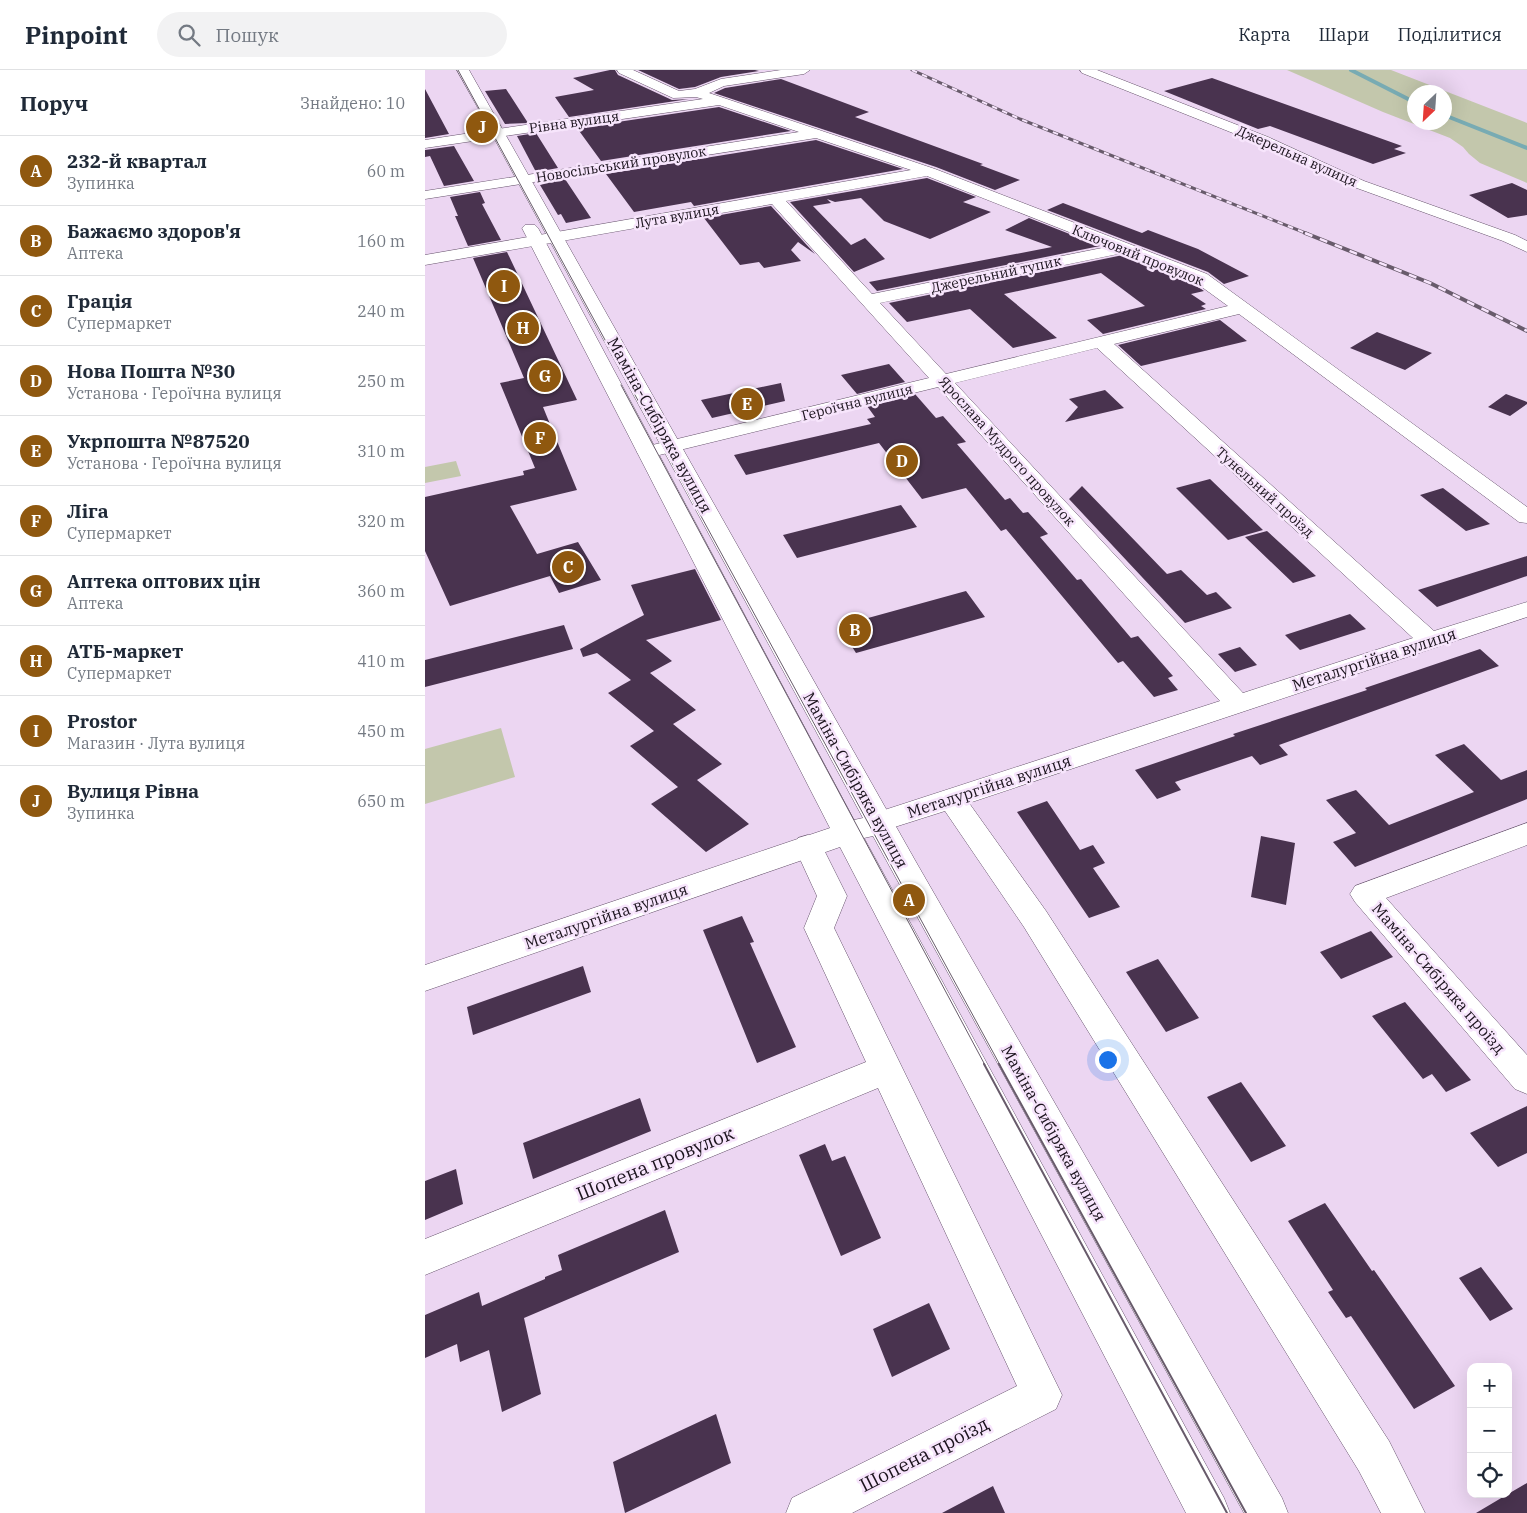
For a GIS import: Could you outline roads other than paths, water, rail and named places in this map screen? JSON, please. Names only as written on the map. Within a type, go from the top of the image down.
[{"type":"street","name":"Маміна-Сибіряка вулиця","points":[[463,70],[879,822],[1267,1513]]},
{"type":"street","points":[[623,70],[677,95],[687,106]]},
{"type":"street","name":"Ключовий провулок","points":[[677,95],[697,93],[721,83],[804,70]]},
{"type":"street","name":"Джерельна вулиця","points":[[1086,70],[1263,140],[1359,184],[1509,238],[1527,247]]},
{"type":"street","name":"Ключовий провулок","points":[[697,93],[723,100],[929,172],[1201,278],[1527,517]]},
{"type":"street","name":"Рівна вулиця","points":[[425,144],[723,100]]},
{"type":"street","points":[[473,119],[489,151]]},
{"type":"street","name":"Новосільський провулок","points":[[425,196],[818,133]]},
{"type":"street","points":[[497,167],[514,199]]},
{"type":"street","name":"Лута вулиця","points":[[425,260],[929,172]]},
{"type":"street","name":"Ярослава Мудрого провулок","points":[[776,198],[1238,704]]},
{"type":"street","name":"Маміна-Сибіряка вулиця","points":[[523,216],[847,833],[1209,1513]]},
{"type":"street","name":"Джерельний тупик","points":[[869,300],[1124,248]]},
{"type":"street","name":"Героїчна вулиця","points":[[647,452],[1242,308]]},
{"type":"street","name":"Тунельний проїзд","points":[[1101,342],[1430,641]]},
{"type":"street","name":"Металургійна вулиця","points":[[425,978],[879,822],[1527,609]]},
{"type":"street","points":[[951,798],[1035,919],[1374,1456],[1404,1513]]},
{"type":"street","name":"Маміна-Сибіряка проїзд","points":[[1527,834],[1365,894],[1527,1079]]},
{"type":"street","points":[[808,846],[832,896],[819,928],[886,1069]]},
{"type":"street","name":"Шопена провулок","points":[[425,1257],[886,1069]]},
{"type":"street","name":"Шопена проїзд","points":[[807,1513],[1042,1395],[886,1069]]},
{"type":"waterway","points":[[1351,70],[1407,98]]},
{"type":"waterway","points":[[1452,118],[1527,148]]},
{"type":"tram line","points":[[458,70],[1000,1065]]},
{"type":"tram line","points":[[621,385],[985,1065]]},
{"type":"tram line","points":[[984,1064],[1227,1513]]},
{"type":"tram line","points":[[999,1064],[1246,1513]]},
{"type":"railway","points":[[912,70],[1020,119],[1308,234]]},
{"type":"railway","points":[[1305,233],[1430,283],[1527,331]]},
{"type":"place","name":"Вулиця Рівна","points":[[482,127]]},
{"type":"place","name":"Prostor","points":[[504,286]]},
{"type":"place","name":"АТБ-маркет","points":[[523,328]]},
{"type":"place","name":"Аптека оптових цін","points":[[545,376]]},
{"type":"place","name":"Укрпошта №87520","points":[[747,404]]},
{"type":"place","name":"Ліга","points":[[540,438]]},
{"type":"place","name":"Нова Пошта №30","points":[[902,461]]},
{"type":"place","name":"Грація","points":[[568,567]]},
{"type":"place","name":"Бажаємо здоров'я","points":[[855,630]]},
{"type":"place","name":"232-й квартал","points":[[909,900]]}]
